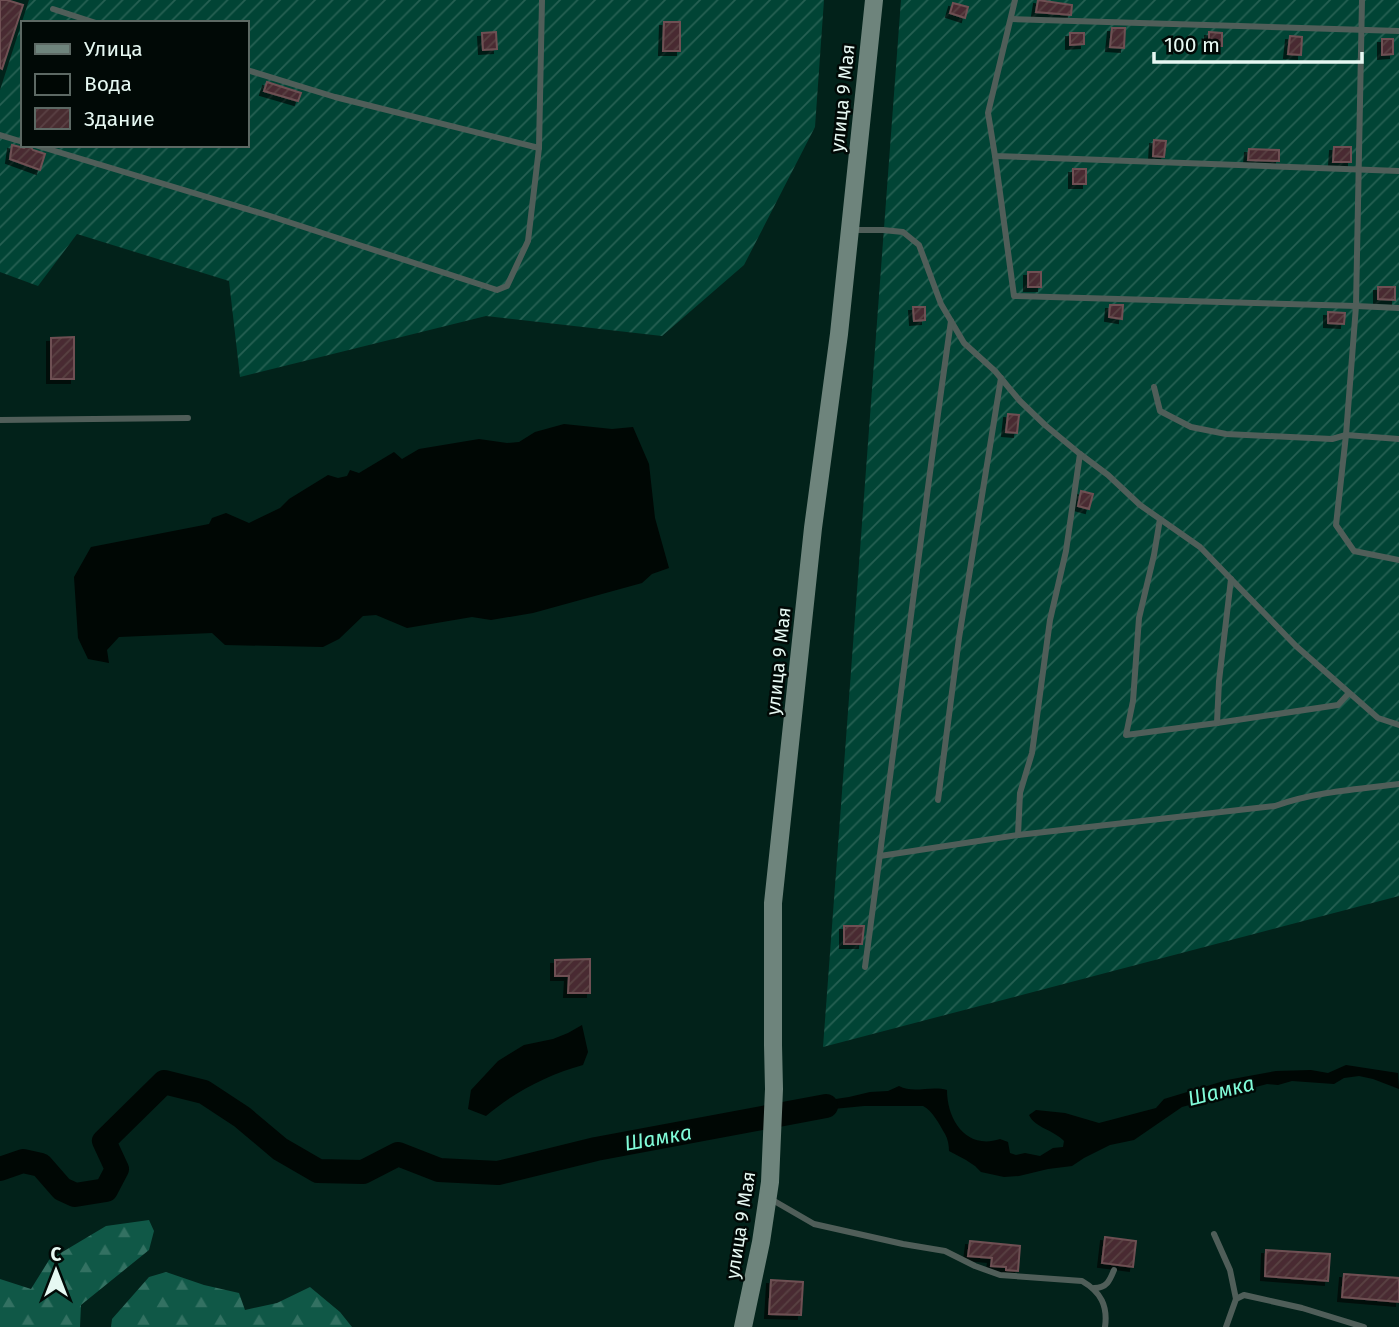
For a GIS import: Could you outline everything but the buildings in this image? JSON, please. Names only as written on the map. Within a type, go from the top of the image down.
[{"type":"main road","name":"улица 9 Мая","points":[[743,1327],[768,1197],[774,1089],[773,903],[813,528],[839,334],[874,0]]},
{"type":"lane","points":[[42,147],[270,216],[496,290],[506,286],[528,241],[539,148],[542,0]]},
{"type":"lane","points":[[1015,0],[989,113],[1014,296],[1399,308]]},
{"type":"lane","points":[[1362,0],[1356,306],[1336,525],[1354,551],[1399,561]]},
{"type":"lane","points":[[53,9],[90,21]]},
{"type":"lane","points":[[1011,19],[1399,31]]},
{"type":"lane","points":[[248,70],[335,97],[539,148]]},
{"type":"lane","points":[[0,135],[21,141]]},
{"type":"lane","points":[[995,156],[1399,171]]},
{"type":"lane","points":[[850,230],[903,232],[919,245],[941,304],[964,343],[1001,378],[1020,401],[1140,505],[1200,547],[1296,646],[1378,718],[1399,725]]},
{"type":"lane","points":[[865,967],[951,321]]},
{"type":"lane","points":[[938,800],[959,638],[1001,378]]},
{"type":"lane","points":[[1154,387],[1160,411],[1191,427],[1239,435],[1332,439],[1346,435],[1399,439]]},
{"type":"lane","points":[[0,420],[188,418]]},
{"type":"lane","points":[[1017,835],[1020,793],[1032,753],[1050,621],[1066,551],[1080,454]]},
{"type":"lane","points":[[1160,519],[1139,618],[1133,701],[1126,734],[1338,705],[1349,693]]},
{"type":"lane","points":[[1217,723],[1231,579]]},
{"type":"lane","points":[[880,856],[1017,835],[1275,806],[1289,801],[1399,783]]},
{"type":"lane","points":[[768,1197],[814,1224],[945,1251],[1000,1275],[1083,1281],[1094,1288],[1106,1309],[1105,1327]]},
{"type":"lane","points":[[1214,1234],[1230,1269],[1236,1299],[1226,1327]]},
{"type":"lane","points":[[1094,1288],[1101,1288],[1108,1283],[1114,1269]]},
{"type":"lane","points":[[1236,1299],[1244,1295],[1271,1300],[1364,1327]]},
{"type":"green space","points":[[29,0],[824,0],[815,127],[744,265],[662,336],[486,316],[240,377],[229,281],[77,234],[38,286],[0,272],[0,90],[21,25],[21,147],[248,147],[248,21],[22,21]]},
{"type":"green space","points":[[901,0],[1399,0],[1399,896],[823,1047]]},
{"type":"green space","points":[[149,1220],[154,1231],[149,1250],[81,1305],[80,1327],[0,1327],[0,1279],[31,1289],[49,1260],[106,1226]]},
{"type":"green space","points":[[166,1272],[239,1293],[245,1310],[277,1303],[310,1287],[340,1312],[352,1327],[111,1327],[112,1319],[149,1277]]},
{"type":"water","points":[[564,424],[612,429],[633,427],[649,464],[655,518],[669,568],[652,574],[642,583],[533,613],[491,620],[472,617],[407,628],[376,615],[363,616],[339,639],[323,647],[225,645],[212,633],[119,637],[107,650],[109,663],[88,659],[78,638],[74,577],[91,547],[209,524],[212,518],[226,513],[249,523],[280,508],[289,499],[328,475],[338,478],[347,476],[350,470],[359,473],[394,452],[402,459],[419,449],[479,439],[519,442],[535,432]]},
{"type":"water","points":[[582,1025],[588,1052],[583,1065],[532,1085],[486,1116],[468,1109],[471,1090],[498,1061],[524,1045],[553,1039]]},
{"type":"water","points":[[1346,1065],[1398,1073],[1399,1089],[1359,1076],[1344,1078],[1334,1084],[1292,1081],[1278,1085],[1267,1084],[1182,1107],[1134,1140],[1110,1145],[1072,1166],[1019,1176],[1004,1177],[981,1172],[949,1151],[941,1126],[923,1106],[864,1106],[823,1110],[795,1117],[796,1106],[813,1106],[822,1101],[888,1091],[899,1086],[911,1089],[941,1089],[947,1090],[955,1122],[969,1137],[988,1141],[1000,1139],[1008,1142],[1010,1153],[1040,1156],[1053,1148],[1063,1147],[1064,1141],[1032,1119],[1029,1115],[1036,1110],[1065,1113],[1099,1123],[1156,1108],[1164,1099],[1227,1080],[1276,1071],[1311,1070],[1328,1073]]},
{"type":"waterway","name":"Шамка","points":[[0,1169],[23,1161],[41,1165],[62,1189],[75,1195],[106,1190],[117,1169],[104,1141],[164,1082],[204,1092],[242,1117],[280,1149],[318,1171],[363,1172],[398,1154],[439,1170],[498,1173],[596,1149],[826,1106]]}]
